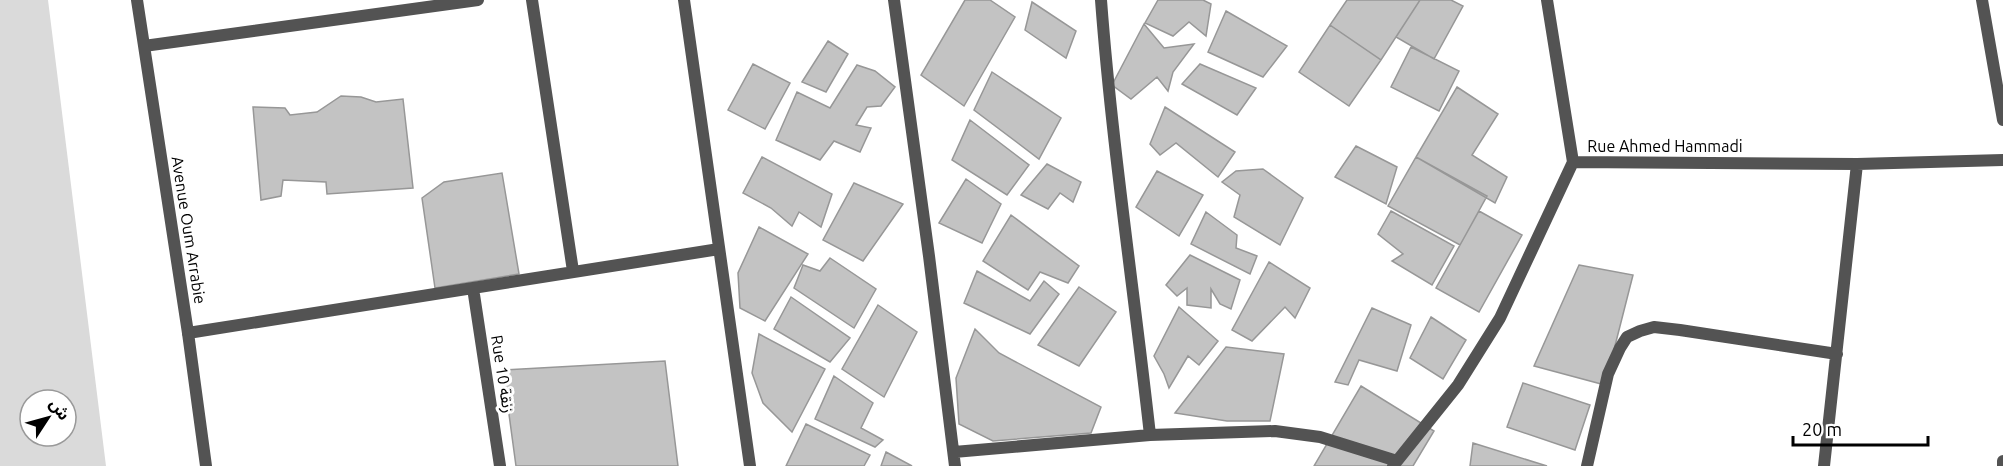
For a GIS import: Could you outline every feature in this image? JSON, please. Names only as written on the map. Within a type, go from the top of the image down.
[{"type":"street","name":"Avenue Oum Arrabie","points":[[137,0],[206,466]]},
{"type":"street","points":[[144,46],[478,0]]},
{"type":"street","points":[[532,0],[573,271]]},
{"type":"street","points":[[684,0],[750,466]]},
{"type":"street","points":[[894,0],[955,466]]},
{"type":"street","points":[[1101,0],[1117,173],[1134,289],[1150,435]]},
{"type":"street","points":[[1547,0],[1573,162]]},
{"type":"street","points":[[1982,0],[2003,120]]},
{"type":"street","name":"Rue Ahmed Hammadi","points":[[1395,464],[1458,385],[1500,318],[1573,162],[1857,164],[2003,160]]},
{"type":"street","points":[[1824,466],[1857,164]]},
{"type":"street","points":[[188,333],[719,249]]},
{"type":"street","name":"Rue 10 زنقة","points":[[473,288],[501,466]]},
{"type":"street","points":[[1587,466],[1608,374],[1623,343],[1628,337],[1640,331],[1654,327],[1680,330],[1837,354]]},
{"type":"street","points":[[954,452],[1150,435],[1275,431],[1320,437],[1395,464]]},
{"type":"street","points":[[2002,466],[2003,461]]},
{"type":"shaded area","points":[[0,0],[48,0],[106,466],[0,466]]},
{"type":"building","points":[[965,0],[990,0],[1015,17],[964,106],[921,75]]},
{"type":"building","points":[[1158,0],[1203,0],[1211,4],[1206,36],[1189,22],[1173,36],[1145,23]]},
{"type":"building","points":[[1347,0],[1420,0],[1381,60],[1330,25]]},
{"type":"building","points":[[1420,0],[1451,0],[1463,6],[1434,59],[1396,37]]},
{"type":"building","points":[[1032,2],[1076,31],[1066,58],[1025,30]]},
{"type":"building","points":[[1226,11],[1287,46],[1263,77],[1208,52]]},
{"type":"building","points":[[1144,24],[1164,48],[1194,44],[1173,72],[1168,91],[1157,77],[1131,99],[1112,85]]},
{"type":"building","points":[[1330,25],[1381,60],[1349,106],[1299,72]]},
{"type":"building","points":[[828,41],[848,54],[826,92],[802,82]]},
{"type":"building","points":[[1411,47],[1459,71],[1439,111],[1391,87]]},
{"type":"building","points":[[753,64],[790,83],[765,129],[728,110]]},
{"type":"building","points":[[1200,64],[1256,88],[1237,115],[1182,84]]},
{"type":"building","points":[[857,65],[875,71],[895,87],[881,106],[867,107],[856,125],[871,128],[860,152],[834,141],[820,160],[776,140],[797,92],[830,108]]},
{"type":"building","points":[[992,72],[1061,118],[1039,159],[974,110]]},
{"type":"building","points":[[1457,87],[1498,114],[1472,155],[1507,177],[1495,203],[1416,157]]},
{"type":"building","points":[[341,96],[361,97],[376,102],[403,99],[413,188],[327,194],[326,182],[283,180],[281,196],[261,200],[253,107],[285,108],[290,115],[317,112]]},
{"type":"building","points":[[1165,107],[1235,152],[1218,177],[1176,143],[1160,155],[1150,144]]},
{"type":"building","points":[[970,120],[1029,165],[1007,195],[952,160]]},
{"type":"building","points":[[1356,146],[1397,167],[1386,204],[1335,177]]},
{"type":"building","points":[[762,157],[832,194],[821,227],[799,212],[792,226],[771,208],[743,193]]},
{"type":"building","points":[[1416,157],[1487,196],[1460,245],[1388,206]]},
{"type":"building","points":[[1047,164],[1081,182],[1073,202],[1060,193],[1048,209],[1021,195]]},
{"type":"building","points":[[1263,169],[1303,198],[1280,245],[1234,217],[1240,195],[1222,182],[1236,171]]},
{"type":"building","points":[[1157,171],[1203,195],[1179,236],[1136,207]]},
{"type":"building","points":[[502,173],[519,274],[435,288],[422,198],[444,182]]},
{"type":"building","points":[[966,179],[1001,204],[982,243],[939,223]]},
{"type":"building","points":[[854,183],[903,204],[863,261],[823,240]]},
{"type":"building","points":[[1391,211],[1454,246],[1432,285],[1392,261],[1403,254],[1378,234]]},
{"type":"building","points":[[1479,211],[1522,235],[1479,312],[1436,288]]},
{"type":"building","points":[[1206,212],[1237,235],[1236,248],[1257,256],[1250,274],[1191,244]]},
{"type":"building","points":[[1011,215],[1079,266],[1068,283],[1040,272],[1028,290],[983,261]]},
{"type":"building","points":[[759,227],[808,254],[765,321],[740,308],[738,273]]},
{"type":"building","points":[[1190,255],[1240,280],[1231,309],[1220,304],[1211,289],[1211,308],[1187,305],[1187,288],[1177,296],[1166,285]]},
{"type":"building","points":[[830,258],[876,289],[854,328],[794,288],[803,265],[820,271]]},
{"type":"building","points":[[1269,262],[1310,288],[1295,318],[1285,307],[1252,341],[1232,330]]},
{"type":"building","points":[[1579,265],[1633,275],[1605,385],[1534,366]]},
{"type":"building","points":[[977,271],[1030,301],[1044,281],[1059,294],[1030,334],[964,303]]},
{"type":"building","points":[[1079,287],[1116,312],[1079,366],[1038,345]]},
{"type":"building","points":[[791,297],[850,338],[830,362],[774,329]]},
{"type":"building","points":[[878,305],[917,332],[884,397],[842,369]]},
{"type":"building","points":[[1179,307],[1218,341],[1199,365],[1188,356],[1169,388],[1154,356]]},
{"type":"building","points":[[1372,308],[1411,325],[1397,371],[1359,360],[1348,385],[1335,382]]},
{"type":"building","points":[[1431,317],[1466,340],[1443,379],[1410,358]]},
{"type":"building","points":[[975,329],[999,353],[1101,407],[1091,433],[993,441],[959,424],[956,378]]},
{"type":"building","points":[[759,334],[825,369],[792,432],[763,403],[752,373]]},
{"type":"building","points":[[1226,347],[1284,354],[1270,421],[1227,421],[1175,413]]},
{"type":"building","points":[[665,361],[678,466],[516,466],[503,370]]},
{"type":"building","points":[[834,376],[873,403],[861,428],[883,440],[875,447],[815,419]]},
{"type":"building","points":[[1523,383],[1590,405],[1575,450],[1507,427]]},
{"type":"building","points":[[1361,386],[1434,431],[1413,466],[1314,466]]},
{"type":"building","points":[[806,424],[870,455],[864,466],[786,466]]},
{"type":"building","points":[[1473,443],[1547,466],[1470,466]]},
{"type":"building","points":[[886,452],[912,466],[881,466]]}]
